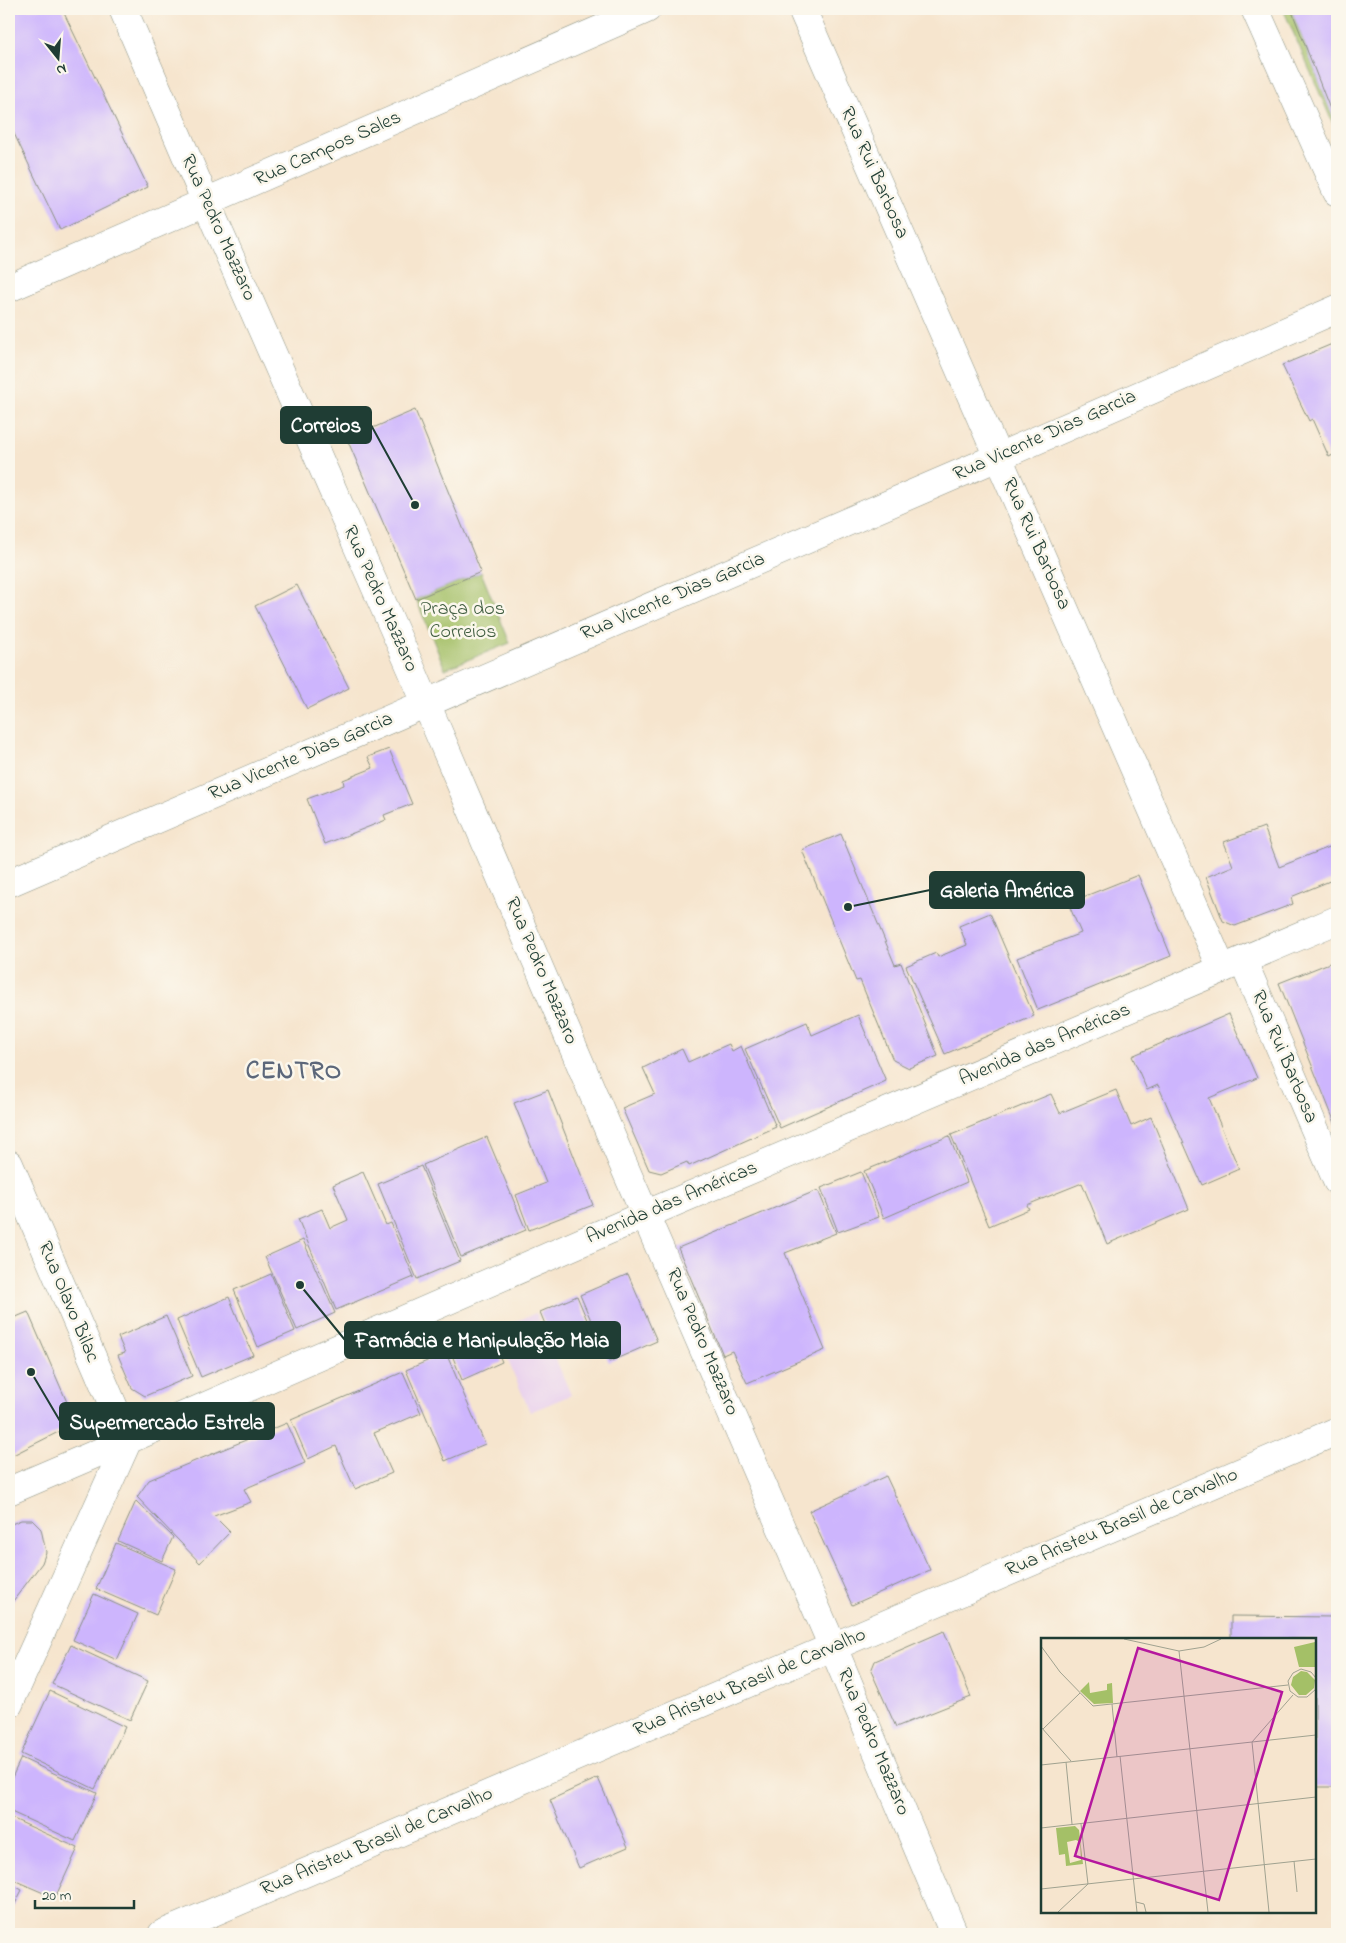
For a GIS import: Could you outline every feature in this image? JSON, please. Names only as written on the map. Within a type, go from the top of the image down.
[{"type":"street","name":"Rua Pedro Mazzaro","points":[[123,9],[426,703],[833,1647],[954,1934]]},
{"type":"street","name":"Rua Campos Sales","points":[[9,288],[648,9]]},
{"type":"street","name":"Rua Rui Barbosa","points":[[802,9],[998,457],[1232,965],[1337,1182]]},
{"type":"street","points":[[1256,9],[1337,192]]},
{"type":"street","name":"Rua Vicente Dias Garcia","points":[[9,883],[1337,309]]},
{"type":"street","name":"Avenida das Américas","points":[[9,1491],[646,1214],[1337,920]]},
{"type":"street","name":"Rua Olavo Bilac","points":[[9,1164],[128,1440]]},
{"type":"street","name":"Rua Aristeu Brasil de Carvalho","points":[[162,1934],[1337,1431]]},
{"type":"street","points":[[9,1704],[128,1440]]},
{"type":"shaded area","points":[[536,1313],[571,1395],[530,1412],[495,1330]]},
{"type":"green space","points":[[1283,9],[1291,9],[1337,127],[1337,133]]},
{"type":"green space","name":"Praça dos Correios","points":[[481,572],[510,643],[445,669],[416,599]]},
{"type":"building","points":[[9,9],[62,9],[148,187],[60,230],[9,123]]},
{"type":"building","points":[[1291,9],[1337,9],[1337,127]]},
{"type":"building","points":[[1337,342],[1337,453],[1329,457],[1312,419],[1309,421],[1282,365]]},
{"type":"building","points":[[415,410],[481,572],[416,599],[347,439]]},
{"type":"building","points":[[297,585],[349,688],[307,709],[255,606]]},
{"type":"building","points":[[389,749],[412,804],[384,815],[386,820],[325,844],[307,799],[344,785],[343,780],[373,768],[368,757]]},
{"type":"building","points":[[1264,827],[1279,867],[1337,844],[1337,878],[1291,897],[1293,904],[1235,926],[1223,921],[1206,877],[1233,866],[1224,842]]},
{"type":"building","points":[[841,834],[895,965],[901,963],[938,1056],[909,1068],[893,1060],[860,980],[856,981],[802,850]]},
{"type":"building","points":[[1138,875],[1171,956],[1038,1010],[1017,958],[1081,933],[1068,903]]},
{"type":"building","points":[[990,913],[1034,1016],[945,1054],[906,966],[936,953],[938,957],[967,945],[959,926]]},
{"type":"building","points":[[1337,960],[1337,1128],[1279,983]]},
{"type":"building","points":[[1229,1014],[1257,1078],[1209,1098],[1239,1169],[1202,1185],[1158,1085],[1147,1090],[1132,1056]]},
{"type":"building","points":[[858,1015],[886,1081],[780,1128],[745,1049],[807,1022],[812,1035]]},
{"type":"building","points":[[729,1044],[732,1051],[741,1046],[776,1127],[689,1166],[687,1162],[661,1173],[649,1170],[622,1108],[655,1094],[643,1068],[682,1049],[688,1062]]},
{"type":"building","points":[[548,1090],[593,1205],[529,1230],[516,1195],[546,1183],[514,1103]]},
{"type":"building","points":[[1116,1090],[1131,1126],[1151,1117],[1189,1209],[1107,1244],[1082,1183],[1027,1205],[1029,1209],[989,1226],[951,1135],[1051,1094],[1060,1113]]},
{"type":"building","points":[[949,1136],[967,1182],[884,1218],[864,1171]]},
{"type":"building","points":[[487,1137],[526,1230],[461,1257],[423,1165]]},
{"type":"building","points":[[421,1166],[460,1261],[417,1279],[378,1184]]},
{"type":"building","points":[[363,1172],[386,1225],[391,1223],[414,1277],[336,1310],[298,1219],[322,1209],[330,1228],[348,1220],[333,1185]]},
{"type":"building","points":[[861,1172],[879,1217],[838,1232],[821,1188]]},
{"type":"building","points":[[818,1190],[836,1233],[785,1253],[825,1350],[747,1383],[732,1351],[723,1355],[678,1248]]},
{"type":"building","points":[[303,1240],[335,1313],[297,1330],[265,1257]]},
{"type":"building","points":[[271,1274],[295,1331],[258,1347],[234,1290]]},
{"type":"building","points":[[628,1274],[657,1341],[609,1362],[580,1295]]},
{"type":"building","points":[[577,1296],[595,1339],[558,1356],[540,1312]]},
{"type":"building","points":[[229,1297],[253,1355],[201,1377],[177,1320]]},
{"type":"building","points":[[28,1312],[76,1423],[9,1457],[9,1320]]},
{"type":"building","points":[[166,1316],[192,1376],[145,1396],[132,1388],[118,1355],[125,1353],[118,1337]]},
{"type":"building","points":[[490,1333],[502,1362],[462,1380],[450,1350]]},
{"type":"building","points":[[446,1353],[485,1444],[445,1461],[406,1370]]},
{"type":"building","points":[[403,1372],[421,1413],[374,1433],[392,1473],[355,1489],[336,1446],[308,1459],[291,1420]]},
{"type":"building","points":[[287,1423],[305,1463],[244,1489],[251,1502],[214,1516],[230,1532],[200,1563],[137,1497],[149,1480]]},
{"type":"building","points":[[886,1476],[930,1570],[852,1605],[809,1511]]},
{"type":"building","points":[[136,1501],[173,1537],[162,1561],[118,1541]]},
{"type":"building","points":[[21,1520],[32,1520],[41,1529],[46,1552],[42,1563],[10,1605],[9,1525]]},
{"type":"building","points":[[116,1543],[176,1569],[156,1615],[96,1589]]},
{"type":"building","points":[[94,1594],[138,1614],[117,1660],[73,1640]]},
{"type":"building","points":[[1231,1616],[1337,1617],[1337,1787],[1316,1787],[1316,1638],[1231,1638]]},
{"type":"building","points":[[944,1631],[971,1697],[896,1727],[871,1671],[875,1661]]},
{"type":"building","points":[[71,1645],[148,1681],[130,1720],[52,1684]]},
{"type":"building","points":[[50,1691],[125,1727],[95,1789],[21,1754]]},
{"type":"building","points":[[21,1758],[97,1793],[75,1841],[9,1811],[9,1784]]},
{"type":"building","points":[[598,1778],[628,1847],[579,1868],[550,1800]]},
{"type":"building","points":[[9,1817],[78,1848],[55,1898],[9,1878]]},
{"type":"building","points":[[9,1883],[22,1890],[9,1916]]},
{"type":"place","name":"Correios","points":[[415,505]]},
{"type":"place","name":"Galeria América","points":[[848,907]]},
{"type":"place","name":"Farmácia e Manipulação Maia","points":[[300,1285]]},
{"type":"place","name":"Supermercado Estrela","points":[[31,1372]]},
{"type":"district","name":"CENTRO","points":[[294,1072]]}]
